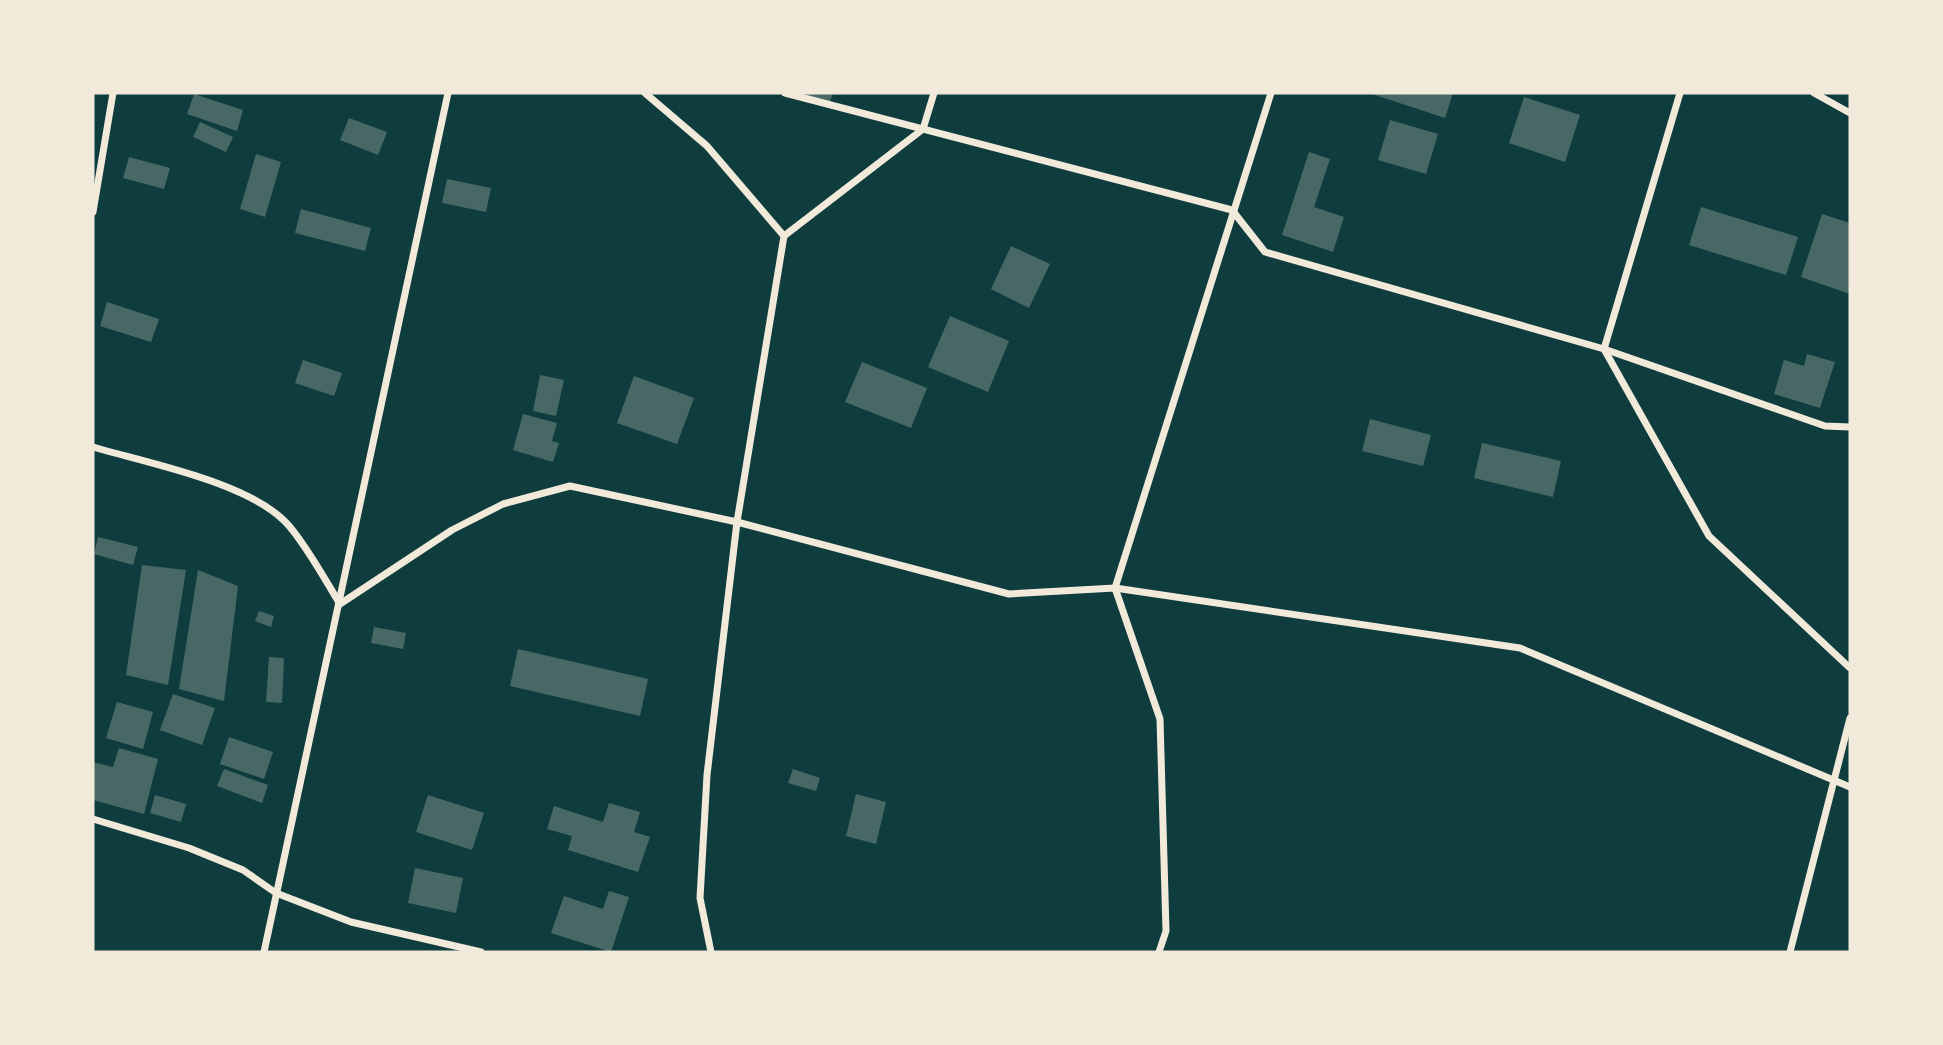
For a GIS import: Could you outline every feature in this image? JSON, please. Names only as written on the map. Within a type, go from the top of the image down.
[{"type":"street","points":[[93,212],[113,93]]},
{"type":"street","points":[[264,952],[448,93]]},
{"type":"street","points":[[645,93],[706,146],[784,236]]},
{"type":"street","points":[[785,93],[1232,210],[1265,252],[1604,349],[1825,426],[1850,427]]},
{"type":"street","points":[[711,952],[701,898],[707,775],[737,522],[784,236],[923,129],[934,93]]},
{"type":"street","points":[[1159,952],[1166,931],[1160,719],[1115,588],[1271,93]]},
{"type":"street","points":[[1680,93],[1604,349],[1709,536],[1850,668]]},
{"type":"street","points":[[1814,93],[1850,113]]},
{"type":"street","points":[[93,447],[224,486],[261,503],[289,526],[340,604]]},
{"type":"street","points":[[340,604],[452,530],[503,504],[570,486],[737,522],[1009,594],[1115,588],[1520,648],[1850,787]]},
{"type":"street","points":[[1790,952],[1850,718]]},
{"type":"street","points":[[93,819],[189,848],[243,870],[276,893],[351,922],[481,952]]},
{"type":"building","points":[[798,93],[833,93],[829,104]]},
{"type":"building","points":[[1369,93],[1453,93],[1445,118]]},
{"type":"building","points":[[194,94],[243,110],[237,131],[187,114]]},
{"type":"building","points":[[1524,97],[1580,115],[1565,162],[1509,143]]},
{"type":"building","points":[[349,118],[387,132],[378,155],[340,140]]},
{"type":"building","points":[[1390,120],[1438,134],[1426,174],[1378,160]]},
{"type":"building","points":[[200,122],[233,137],[226,152],[193,137]]},
{"type":"building","points":[[1309,152],[1330,159],[1314,207],[1344,217],[1333,252],[1282,235]]},
{"type":"building","points":[[256,154],[281,162],[265,217],[240,209]]},
{"type":"building","points":[[129,157],[170,168],[164,189],[123,178]]},
{"type":"building","points":[[447,179],[491,188],[486,212],[442,203]]},
{"type":"building","points":[[1701,207],[1798,237],[1786,275],[1689,245]]},
{"type":"building","points":[[301,209],[371,228],[365,251],[295,233]]},
{"type":"building","points":[[1822,214],[1850,223],[1850,294],[1801,277]]},
{"type":"building","points":[[1011,246],[1050,264],[1029,308],[991,289]]},
{"type":"building","points":[[107,302],[159,319],[151,342],[100,326]]},
{"type":"building","points":[[950,316],[1009,341],[988,392],[928,367]]},
{"type":"building","points":[[1807,354],[1835,362],[1820,408],[1774,394],[1784,360],[1804,366]]},
{"type":"building","points":[[303,360],[342,373],[334,396],[295,383]]},
{"type":"building","points":[[862,362],[927,388],[911,428],[845,402]]},
{"type":"building","points":[[540,375],[564,380],[556,416],[533,411]]},
{"type":"building","points":[[634,376],[694,398],[677,444],[617,423]]},
{"type":"building","points":[[523,414],[557,423],[552,441],[559,443],[553,462],[513,450]]},
{"type":"building","points":[[1370,419],[1431,435],[1423,466],[1362,451]]},
{"type":"building","points":[[1482,443],[1561,461],[1553,497],[1474,478]]},
{"type":"building","points":[[98,537],[138,547],[133,565],[94,554]]},
{"type":"building","points":[[142,565],[186,570],[168,685],[126,675]]},
{"type":"building","points":[[198,570],[238,586],[224,701],[179,689]]},
{"type":"building","points":[[259,611],[274,616],[271,627],[255,621]]},
{"type":"building","points":[[374,627],[406,633],[403,649],[371,643]]},
{"type":"building","points":[[518,649],[648,679],[640,716],[510,686]]},
{"type":"building","points":[[269,657],[284,658],[282,703],[266,702]]},
{"type":"building","points":[[173,694],[215,708],[202,745],[160,730]]},
{"type":"building","points":[[117,702],[153,712],[143,749],[106,738]]},
{"type":"building","points":[[229,737],[273,752],[264,779],[220,764]]},
{"type":"building","points":[[119,748],[158,759],[144,814],[93,800],[93,762],[113,767]]},
{"type":"building","points":[[224,769],[268,785],[262,803],[217,786]]},
{"type":"building","points":[[793,769],[820,778],[816,791],[788,783]]},
{"type":"building","points":[[856,794],[886,802],[876,844],[846,836]]},
{"type":"building","points":[[155,795],[186,804],[181,822],[150,813]]},
{"type":"building","points":[[428,795],[484,813],[472,850],[416,832]]},
{"type":"building","points":[[609,803],[640,812],[634,832],[650,837],[638,872],[568,850],[572,836],[547,829],[554,806],[603,822]]},
{"type":"building","points":[[415,868],[463,878],[456,913],[408,903]]},
{"type":"building","points":[[609,891],[629,897],[611,952],[551,933],[564,896],[603,909]]}]
